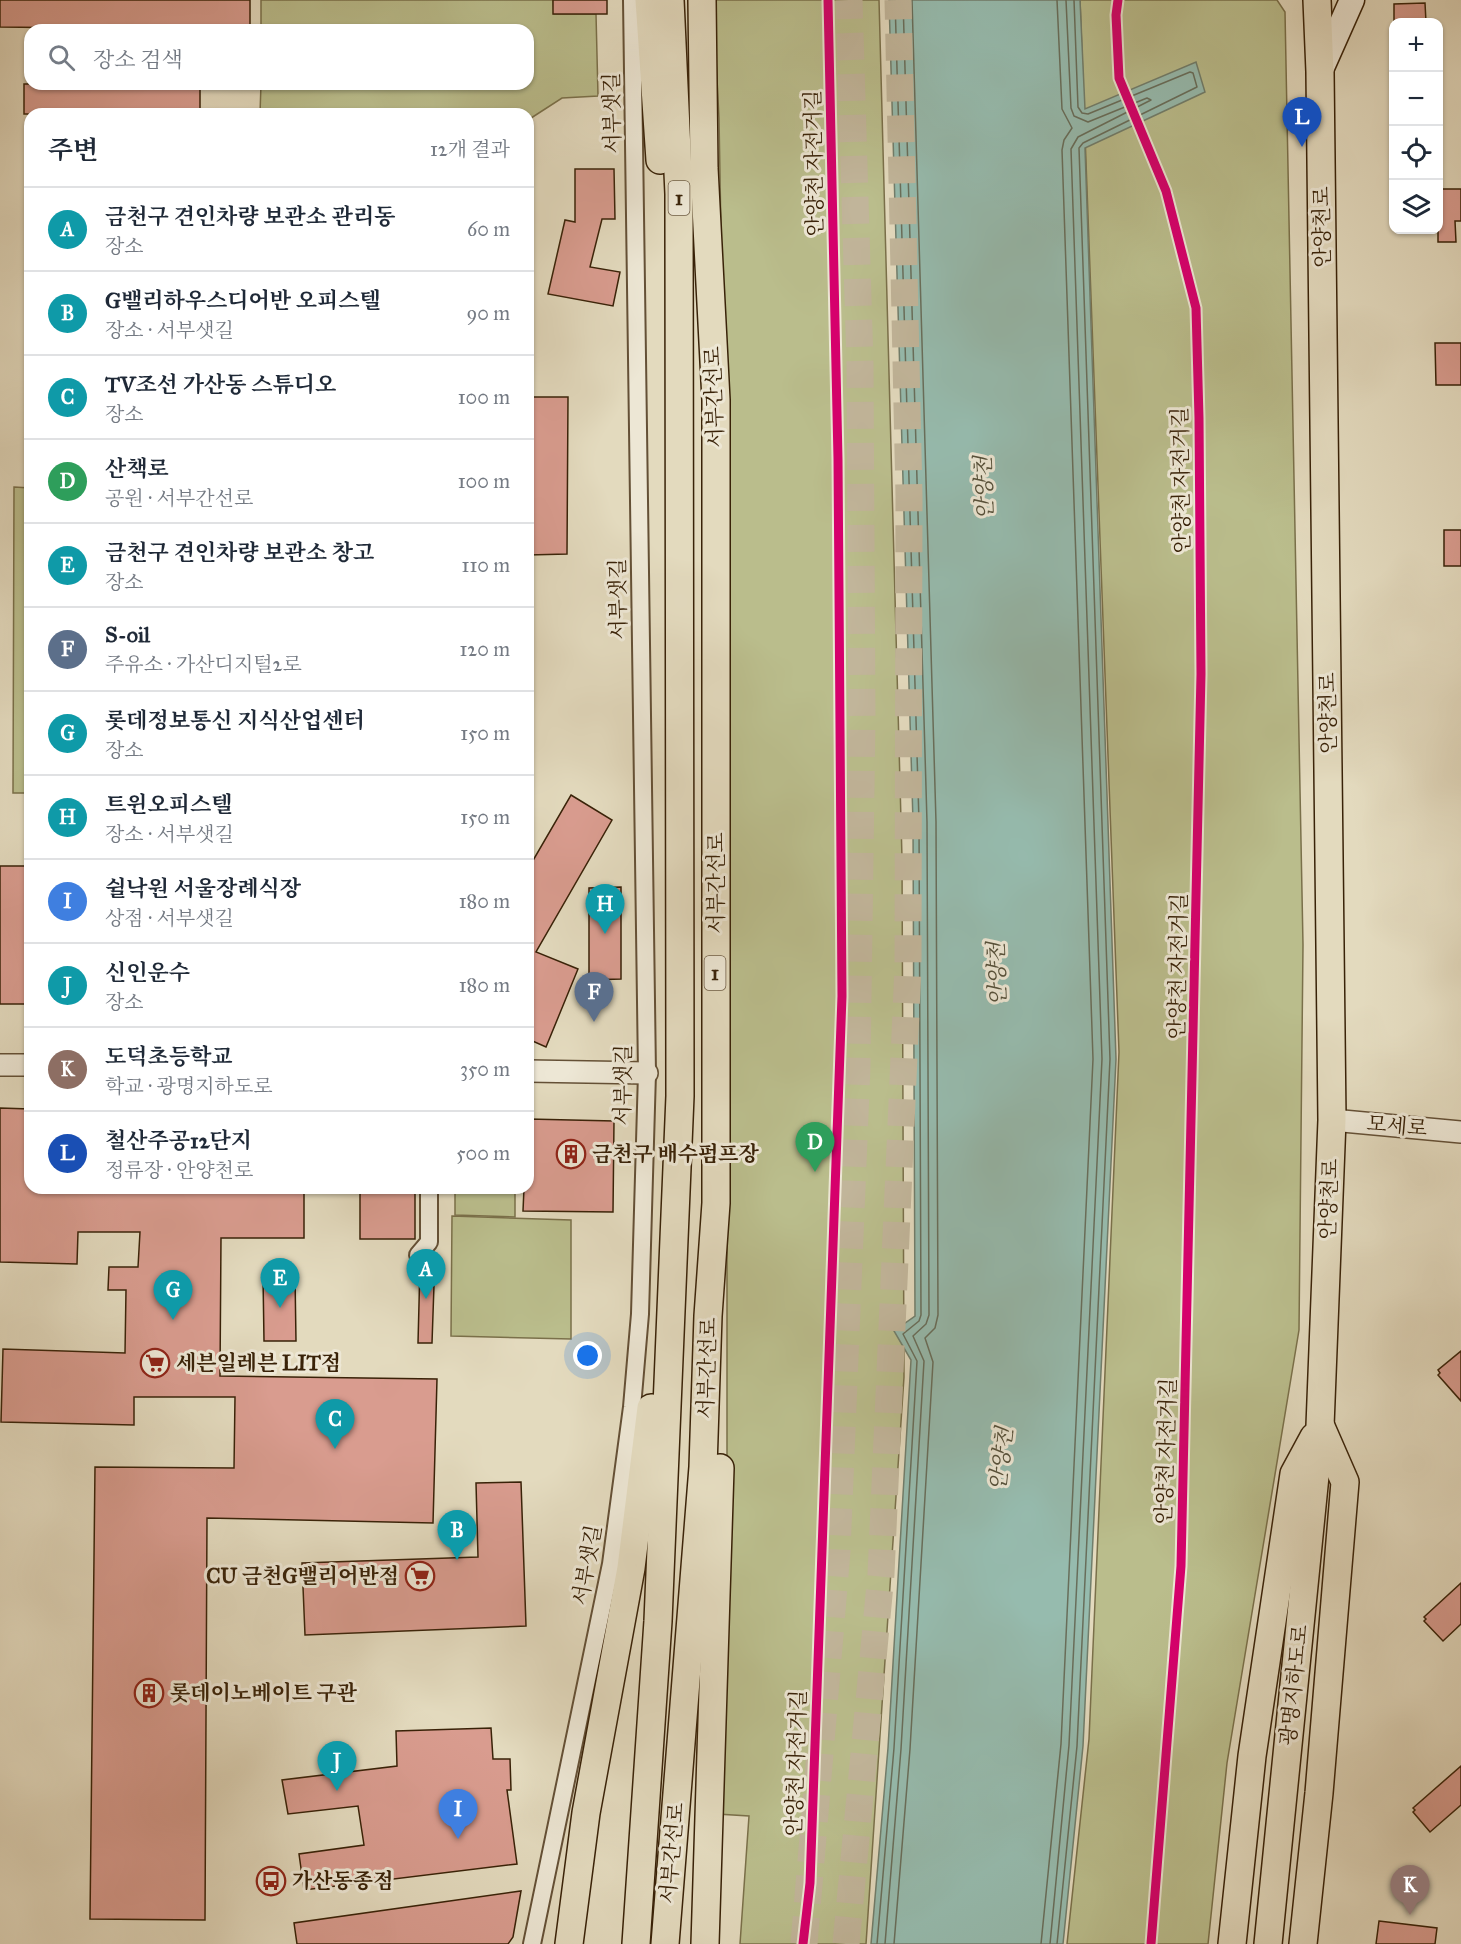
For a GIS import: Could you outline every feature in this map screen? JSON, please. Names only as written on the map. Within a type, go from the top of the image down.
[{"type":"main road","points":[[649,0],[678,397]]},
{"type":"main road","name":"서부간선로","points":[[636,1944],[658,1621],[680,1096],[678,397],[680,194],[670,0]]},
{"type":"main road","name":"서부간선로","points":[[665,1944],[703,1467],[708,1316],[716,1203],[716,400],[704,168],[702,0]]},
{"type":"main road","name":"안양천로","points":[[1317,0],[1320,72],[1332,1120],[1320,1426]]},
{"type":"main road","points":[[1320,72],[1352,0]]},
{"type":"main road","points":[[570,1942],[586,1813],[631,1568],[677,1198]]},
{"type":"main road","points":[[705,1944],[720,1449],[716,1203]]},
{"type":"main road","points":[[1232,1944],[1252,1756],[1294,1474],[1320,1426]]},
{"type":"main road","points":[[1303,1944],[1320,1782],[1345,1482],[1320,1426]]},
{"type":"main road","name":"광명지하도로","points":[[1268,1944],[1320,1426]]},
{"type":"street","name":"서부샛길","points":[[532,1944],[611,1564],[622,1496],[640,1314],[647,1073],[632,0]]},
{"type":"street","points":[[0,1065],[24,1065]]},
{"type":"street","points":[[534,1071],[647,1073]]},
{"type":"street","name":"모세로","points":[[1332,1120],[1461,1132]]},
{"type":"street","points":[[418,1255],[429,1242],[429,1194]]},
{"type":"green space","points":[[261,0],[553,0],[554,14],[596,14],[598,96],[562,98],[534,116],[534,108],[260,108],[261,90],[534,90],[534,24],[261,24]]},
{"type":"green space","points":[[713,0],[879,0],[902,858],[904,1377],[866,1944],[740,1944],[749,1816],[717,1814],[727,1497],[727,580],[719,118]]},
{"type":"green space","points":[[1080,0],[1277,0],[1285,12],[1303,945],[1299,1330],[1227,1763],[1208,1944],[1067,1944],[1089,1739],[1119,1052]]},
{"type":"green space","points":[[14,487],[24,488],[24,793],[13,793]]},
{"type":"green space","points":[[455,1194],[515,1194],[515,1217],[455,1215]]},
{"type":"green space","points":[[452,1216],[571,1220],[571,1339],[451,1336]]},
{"type":"water","name":"안양천","points":[[889,0],[1080,0],[1085,109],[1196,62],[1205,92],[1085,148],[1116,1059],[1083,1746],[1063,1944],[871,1944],[888,1748],[911,1360],[894,1331],[915,1316],[913,822]]},
{"type":"building","points":[[0,0],[250,0],[250,24],[24,24],[24,27],[0,27]]},
{"type":"building","points":[[553,0],[607,0],[607,14],[553,14]]},
{"type":"building","points":[[1425,3],[1426,18],[1394,18],[1394,4]]},
{"type":"building","points":[[24,90],[200,90],[200,108],[24,108]]},
{"type":"building","points":[[575,169],[614,169],[615,219],[602,219],[590,267],[620,272],[613,306],[548,294],[565,220],[575,222]]},
{"type":"building","points":[[1443,189],[1461,189],[1461,221],[1455,221],[1456,242],[1438,242],[1438,234],[1443,234]]},
{"type":"building","points":[[1435,343],[1461,343],[1461,385],[1436,385]]},
{"type":"building","points":[[534,397],[568,397],[567,554],[534,555]]},
{"type":"building","points":[[1444,530],[1461,530],[1461,566],[1444,566]]},
{"type":"building","points":[[571,795],[612,820],[536,952],[578,969],[546,1047],[534,1042],[534,859]]},
{"type":"building","points":[[0,866],[24,866],[24,1004],[0,1004]]},
{"type":"building","points":[[621,887],[621,979],[589,980],[589,888]]},
{"type":"building","points":[[0,1108],[24,1109],[24,1194],[304,1194],[304,1238],[221,1238],[220,1376],[437,1379],[433,1523],[207,1518],[205,1920],[90,1919],[95,1467],[234,1468],[235,1397],[134,1397],[134,1425],[1,1422],[3,1349],[125,1353],[126,1290],[108,1290],[109,1267],[138,1267],[140,1232],[78,1232],[77,1264],[0,1262]]},
{"type":"building","name":"금천구 배수펌프장","points":[[534,1119],[614,1121],[613,1212],[523,1211],[524,1194],[534,1194]]},
{"type":"building","points":[[360,1194],[415,1194],[415,1239],[360,1239]]},
{"type":"building","points":[[431,1256],[435,1256],[432,1343],[418,1343],[420,1265]]},
{"type":"building","points":[[295,1275],[296,1341],[264,1341],[263,1276]]},
{"type":"building","points":[[1461,1351],[1461,1401],[1438,1375],[1440,1373],[1438,1370]]},
{"type":"building","points":[[521,1482],[526,1626],[305,1635],[302,1563],[478,1557],[476,1483]]},
{"type":"building","points":[[1461,1583],[1461,1624],[1443,1641],[1424,1621],[1426,1619],[1424,1617]]},
{"type":"building","points":[[491,1728],[493,1759],[510,1759],[511,1790],[507,1790],[517,1864],[304,1890],[299,1854],[364,1845],[358,1806],[288,1814],[282,1780],[397,1766],[396,1731]]},
{"type":"building","points":[[1461,1766],[1461,1805],[1430,1832],[1413,1812],[1415,1810],[1413,1808]]},
{"type":"building","points":[[521,1891],[513,1937],[508,1944],[297,1944],[294,1923]]},
{"type":"building","points":[[1379,1921],[1437,1928],[1435,1944],[1376,1944]]},
{"type":"tunnel","points":[[804,1944],[837,1551],[857,1067],[862,717],[860,364],[849,0]]},
{"type":"tunnel","points":[[846,1944],[881,1574],[908,967],[909,496],[898,0]]},
{"type":"cycle path","name":"안양천 자전거길","points":[[803,1944],[810,1883],[842,996],[838,459],[828,0]]},
{"type":"cycle path","name":"안양천 자전거길","points":[[1118,0],[1116,15],[1119,78],[1166,191],[1196,308],[1199,418],[1201,674],[1181,1566],[1151,1944]]},
{"type":"place","name":"철산주공12단지","points":[[1302,147]]},
{"type":"place","name":"트윈오피스텔","points":[[605,934]]},
{"type":"place","name":"S-oil","points":[[594,1022]]},
{"type":"place","name":"금천구 배수펌프장","points":[[571,1154]]},
{"type":"place","name":"산책로","points":[[815,1172]]},
{"type":"place","name":"금천구 견인차량 보관소 관리동","points":[[426,1299]]},
{"type":"place","name":"금천구 견인차량 보관소 창고","points":[[280,1308]]},
{"type":"place","name":"롯데정보통신 지식산업센터","points":[[173,1320]]},
{"type":"place","name":"세븐일레븐 LIT점","points":[[155,1363]]},
{"type":"place","name":"TV조선 가산동 스튜디오","points":[[335,1449]]},
{"type":"place","name":"G밸리하우스디어반 오피스텔","points":[[457,1560]]},
{"type":"place","name":"CU 금천G밸리어반점","points":[[420,1576]]},
{"type":"place","name":"롯데이노베이트 구관","points":[[149,1693]]},
{"type":"place","name":"신인운수","points":[[337,1791]]},
{"type":"place","name":"쉴낙원 서울장례식장","points":[[458,1839]]},
{"type":"place","name":"가산동종점","points":[[271,1881]]},
{"type":"place","name":"도덕초등학교","points":[[1410,1915]]}]
